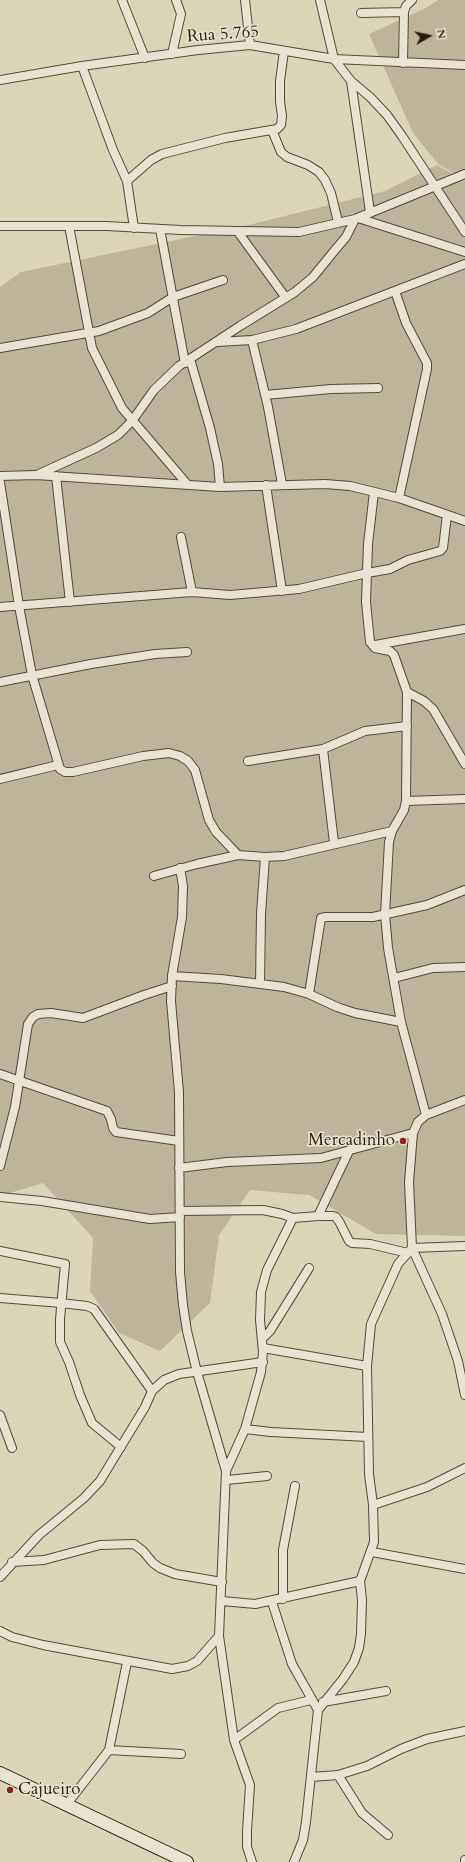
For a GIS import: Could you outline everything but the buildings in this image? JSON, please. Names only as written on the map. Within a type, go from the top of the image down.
[{"type":"main road","points":[[0,1773],[187,1862]]},
{"type":"street","points":[[122,0],[145,58]]},
{"type":"street","points":[[172,54],[181,14],[176,0]]},
{"type":"street","points":[[245,0],[250,45]]},
{"type":"street","points":[[320,0],[334,59],[351,80],[386,115],[402,136],[465,232]]},
{"type":"street","points":[[403,63],[404,12],[406,6],[412,0]]},
{"type":"street","points":[[361,13],[404,12]]},
{"type":"street","name":"Rua 5.765","points":[[0,80],[82,66],[250,45],[334,59],[465,65]]},
{"type":"street","points":[[127,181],[162,154],[225,138],[277,129],[281,124],[280,81],[284,51]]},
{"type":"street","points":[[82,66],[113,150],[127,181],[134,228]]},
{"type":"street","points":[[351,80],[370,212]]},
{"type":"street","points":[[272,130],[281,152],[287,157],[308,165],[319,172],[325,180],[331,193],[338,222]]},
{"type":"street","points":[[0,226],[106,226],[238,232],[299,232],[356,218],[465,174]]},
{"type":"street","points":[[356,218],[465,252]]},
{"type":"street","points":[[36,475],[96,448],[118,435],[132,421],[154,390],[179,366],[286,298],[313,277],[346,237],[356,218]]},
{"type":"street","points":[[69,226],[92,348],[109,385],[122,408],[187,484]]},
{"type":"street","points":[[160,229],[173,297],[188,361],[210,428],[218,464],[220,487]]},
{"type":"street","points":[[238,232],[286,298]]},
{"type":"street","points":[[217,342],[252,340],[296,329],[465,264]]},
{"type":"street","points":[[0,348],[88,333],[134,319],[148,313],[173,297],[223,280]]},
{"type":"street","points":[[395,291],[406,323],[427,363],[427,369],[399,498]]},
{"type":"street","points":[[252,340],[265,395],[282,484]]},
{"type":"street","points":[[265,395],[330,389],[378,388]]},
{"type":"street","points":[[0,476],[36,475],[220,487],[282,484],[325,484],[350,486],[399,498],[465,521]]},
{"type":"street","points":[[56,476],[70,602]]},
{"type":"street","points":[[0,482],[32,675],[60,770],[65,772],[73,772],[143,756],[169,753],[180,756],[188,760],[195,770],[209,820],[216,832],[238,855]]},
{"type":"street","points":[[266,485],[282,591]]},
{"type":"street","points":[[372,646],[366,602],[366,573],[374,492]]},
{"type":"street","points":[[0,607],[192,592],[230,595],[282,591],[390,569],[408,560],[442,550],[447,515]]},
{"type":"street","points":[[181,537],[192,592]]},
{"type":"street","points":[[372,646],[465,629]]},
{"type":"street","points":[[372,646],[390,651],[394,655],[407,692],[406,801],[404,810],[392,831],[388,863],[385,914],[401,1022],[426,1115]]},
{"type":"street","points":[[0,682],[118,660],[187,652]]},
{"type":"street","points":[[407,692],[424,701],[433,709],[465,764]]},
{"type":"street","points":[[248,761],[323,749],[365,731],[407,726]]},
{"type":"street","points":[[323,749],[334,843]]},
{"type":"street","points":[[0,779],[58,765]]},
{"type":"street","points":[[406,801],[465,799]]},
{"type":"street","points":[[154,876],[180,868],[238,855],[265,857],[284,856],[334,843],[392,831]]},
{"type":"street","points":[[260,983],[261,914],[265,857]]},
{"type":"street","points":[[180,868],[183,886],[182,917],[172,976],[171,1001],[179,1092],[179,1168],[183,1305],[197,1372],[226,1471],[227,1480],[222,1600],[219,1636],[234,1740],[250,1785],[247,1830],[248,1847],[252,1862]]},
{"type":"street","points":[[309,994],[321,918],[373,917],[427,905],[465,890]]},
{"type":"street","points":[[394,978],[433,968],[465,967]]},
{"type":"street","points":[[172,976],[260,983],[295,990],[309,994],[338,1008],[401,1022]]},
{"type":"street","points":[[0,1166],[15,1107],[18,1080],[28,1024],[32,1017],[38,1014],[51,1013],[83,1018],[172,986]]},
{"type":"street","points":[[0,1074],[107,1111],[116,1132],[179,1141]]},
{"type":"street","points":[[465,1100],[426,1115],[418,1122],[413,1133],[409,1182],[410,1251],[442,1314],[464,1381],[465,1395]]},
{"type":"street","points":[[179,1168],[227,1162],[308,1159],[349,1151],[413,1133]]},
{"type":"street","points":[[318,1216],[349,1151]]},
{"type":"street","points":[[0,1197],[42,1201],[150,1219],[180,1214],[263,1210],[293,1218],[318,1216],[336,1217],[346,1238],[352,1243],[376,1245],[410,1251],[465,1246]]},
{"type":"street","points":[[226,1471],[245,1429],[252,1409],[263,1362],[259,1307],[261,1292],[267,1270],[278,1245],[293,1218]]},
{"type":"street","points":[[0,1251],[65,1264],[61,1303],[60,1342],[92,1423],[121,1447]]},
{"type":"street","points":[[294,1862],[303,1840],[318,1710],[343,1679],[354,1662],[359,1648],[362,1600],[360,1581],[372,1552],[374,1542],[368,1437],[367,1366],[369,1339],[376,1310],[398,1264],[410,1251]]},
{"type":"street","points":[[262,1339],[270,1331],[309,1268]]},
{"type":"street","points":[[0,1298],[87,1306],[94,1309],[152,1390]]},
{"type":"street","points":[[263,1348],[367,1366]]},
{"type":"street","points":[[0,1577],[12,1562],[39,1535],[84,1498],[100,1481],[145,1407],[152,1390],[164,1380],[179,1374],[263,1362]]},
{"type":"street","points":[[0,1415],[12,1448]]},
{"type":"street","points":[[245,1429],[270,1432],[368,1437]]},
{"type":"street","points":[[373,1505],[427,1487],[465,1468]]},
{"type":"street","points":[[227,1480],[267,1476]]},
{"type":"street","points":[[283,1599],[283,1550],[296,1486]]},
{"type":"street","points":[[12,1562],[44,1560],[100,1545],[134,1544],[143,1550],[153,1563],[160,1568],[176,1574],[222,1582]]},
{"type":"street","points":[[372,1552],[465,1569]]},
{"type":"street","points":[[222,1600],[255,1604],[272,1602],[360,1581]]},
{"type":"street","points":[[272,1602],[292,1664],[318,1710]]},
{"type":"street","points":[[0,1631],[12,1637],[37,1643],[87,1652],[127,1662],[164,1668],[184,1667],[197,1661],[219,1636]]},
{"type":"street","points":[[67,1804],[108,1750],[127,1662]]},
{"type":"street","points":[[323,1702],[386,1692]]},
{"type":"street","points":[[234,1740],[278,1708],[311,1700]]},
{"type":"street","points":[[311,1777],[338,1775],[367,1766],[401,1749],[427,1739],[465,1731]]},
{"type":"street","points":[[108,1750],[181,1754]]},
{"type":"street","points":[[338,1775],[362,1813],[388,1835]]},
{"type":"shaded area","points":[[438,0],[465,0],[465,180],[438,164],[413,133],[369,34],[426,8]]},
{"type":"shaded area","points":[[437,165],[465,181],[465,1236],[376,1234],[309,1195],[250,1190],[219,1235],[210,1303],[160,1351],[119,1333],[90,1291],[93,1238],[43,1183],[0,1196],[0,287],[21,272],[253,224],[385,191]]},
{"type":"place","name":"Mercadinho","points":[[403,1141]]},
{"type":"place","name":"Cajueiro","points":[[10,1790]]}]
